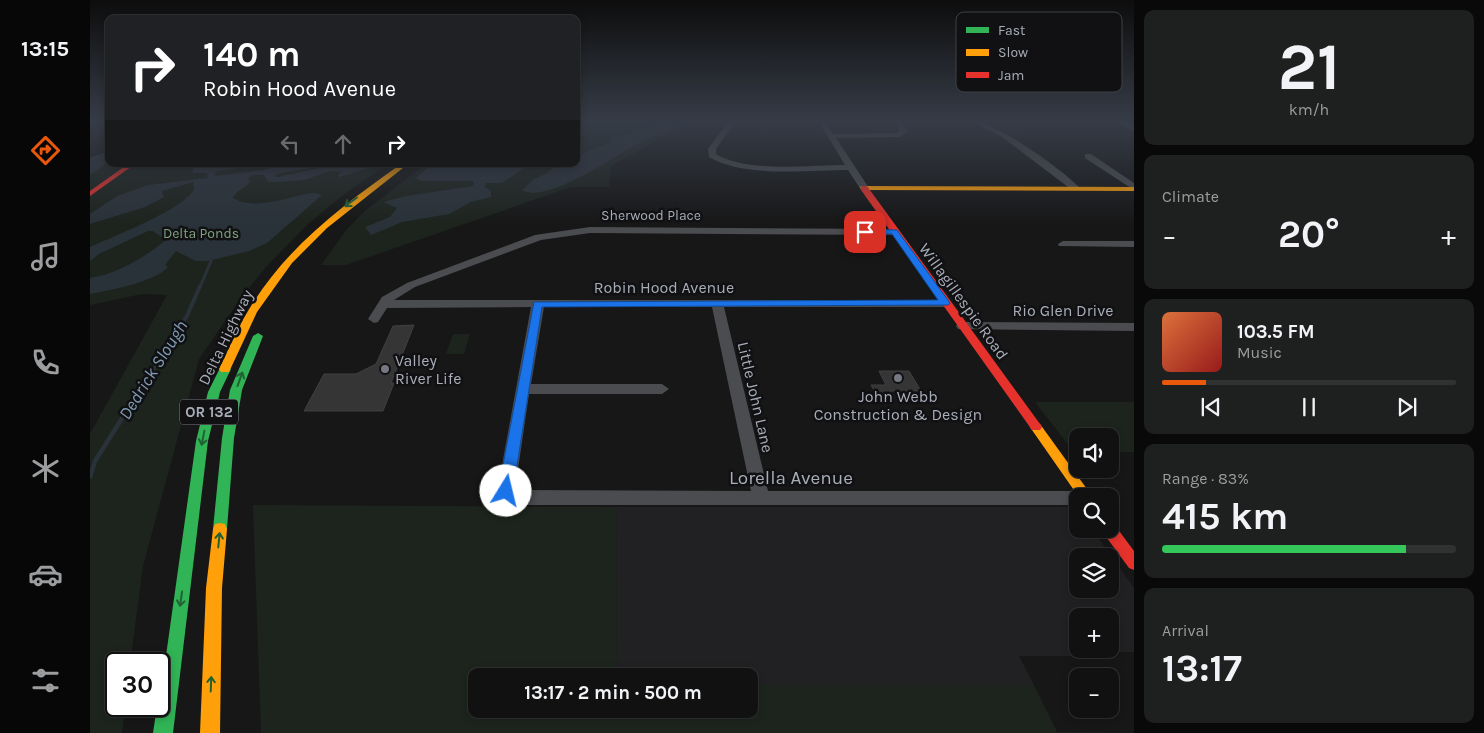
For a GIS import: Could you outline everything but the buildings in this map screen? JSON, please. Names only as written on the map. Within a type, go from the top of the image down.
[{"type":"main road","points":[[90,194],[128,167]]},
{"type":"main road","name":"Delta Highway","points":[[163,733],[202,440],[214,392],[256,306],[287,262],[338,212],[401,167]]},
{"type":"main road","points":[[299,268],[344,221],[416,167]]},
{"type":"main road","points":[[864,188],[1134,188]]},
{"type":"main road","name":"Willagillespie Road","points":[[864,188],[1079,488]]},
{"type":"main road","name":"Delta Highway","points":[[210,733],[214,588],[228,438],[236,390],[246,362],[264,326]]},
{"type":"main road","points":[[1115,538],[1134,564]]},
{"type":"street","points":[[714,156],[724,163],[748,166],[850,166]]},
{"type":"street","name":"Willagillespie Road","points":[[844,156],[864,188]]},
{"type":"street","points":[[1033,156],[1075,188]]},
{"type":"street","points":[[1088,156],[1134,188]]},
{"type":"street","name":"Sherwood Place","points":[[374,319],[383,304],[395,293],[416,283],[534,238],[566,232],[894,232]]},
{"type":"street","points":[[1063,244],[1134,244]]},
{"type":"street","points":[[416,283],[408,295],[421,304]]},
{"type":"street","name":"Robin Hood Avenue","points":[[383,304],[945,303]]},
{"type":"street","points":[[538,304],[524,389],[662,389]]},
{"type":"street","name":"Little John Lane","points":[[717,304],[761,498]]},
{"type":"street","name":"Rio Glen Drive","points":[[962,326],[1134,327]]},
{"type":"street","name":"Lorella Avenue","points":[[524,389],[506,487],[507,494],[521,499],[1069,498]]},
{"type":"shaded area","points":[[105,156],[105,165],[90,175],[90,158]]},
{"type":"shaded area","points":[[580,156],[616,156],[561,186],[532,193],[522,190],[534,179],[548,173],[554,167],[580,167]]},
{"type":"shaded area","points":[[193,167],[245,167],[216,171],[215,176],[265,170],[274,167],[314,167],[284,172],[274,176],[278,177],[325,167],[370,167],[340,177],[338,176],[341,172],[332,171],[304,180],[268,182],[264,175],[253,175],[248,178],[250,181],[248,184],[233,198],[242,202],[261,203],[311,193],[322,195],[267,243],[249,251],[208,261],[196,261],[176,251],[165,265],[168,267],[153,277],[132,285],[90,294],[90,278],[110,273],[130,264],[166,240],[153,231],[148,231],[99,254],[90,261],[90,247],[163,214],[188,197],[194,189],[193,182],[162,191],[164,197],[145,207],[90,224],[90,214],[117,196],[148,185],[208,178],[207,173],[192,173]]},
{"type":"shaded area","points":[[429,167],[526,167],[502,183],[486,183],[485,187],[491,191],[491,197],[471,202],[449,214],[402,222],[371,235],[365,227],[390,217],[397,208],[383,202],[406,196],[473,186],[474,181],[422,181],[416,178]]},
{"type":"shaded area","points":[[616,507],[1069,507],[1069,538],[1098,538],[1106,548],[1069,548],[1069,598],[1119,598],[1119,567],[1134,588],[1134,652],[1119,652],[1119,608],[1069,608],[1069,656],[1019,656],[1034,685],[758,685],[758,668],[617,668]]},
{"type":"green space","name":"Delta Ponds","points":[[105,156],[105,167],[384,167],[346,193],[308,224],[266,267],[243,295],[199,359],[143,566],[132,652],[105,652],[105,717],[124,717],[122,733],[90,733],[90,434],[167,295],[142,294],[90,305],[90,157]]},
{"type":"green space","points":[[580,156],[629,156],[611,166],[609,187],[571,187],[346,265],[321,265],[347,229],[367,209],[422,167],[580,167]]},
{"type":"green space","points":[[453,334],[470,334],[464,354],[446,354]]},
{"type":"green space","points":[[1035,402],[1134,402],[1134,452],[1119,452],[1119,428],[1069,428],[1069,446]]},
{"type":"green space","points":[[253,505],[616,507],[617,668],[468,668],[468,718],[758,718],[758,685],[1034,685],[1057,732],[1134,733],[261,733]]},
{"type":"waterway","name":"Dedrick Slough","points":[[200,287],[211,261]]},
{"type":"waterway","name":"Dedrick Slough","points":[[132,403],[187,316],[200,286]]},
{"type":"waterway","name":"Dedrick Slough","points":[[90,477],[95,461],[133,401]]},
{"type":"traffic: fast","points":[[220,529],[228,438],[236,390],[258,336]]},
{"type":"traffic: fast","points":[[163,733],[202,441],[214,392],[225,369]]},
{"type":"traffic: slow","points":[[225,369],[252,312],[289,261],[342,210],[401,167]]},
{"type":"traffic: slow","points":[[864,188],[1134,189]]},
{"type":"traffic: slow","points":[[1036,427],[1079,488]]},
{"type":"traffic: slow","points":[[210,733],[214,588],[220,529]]},
{"type":"traffic: jam","points":[[90,194],[128,167]]},
{"type":"traffic: jam","points":[[864,188],[1036,427]]},
{"type":"traffic: jam","points":[[1116,538],[1134,563]]},
{"type":"place","name":"Valley River Life","points":[[385,369]]},
{"type":"place","name":"John Webb Construction & Design","points":[[898,378]]},
{"type":"route","points":[[506,491],[538,304],[945,303],[894,232],[865,232]]}]
